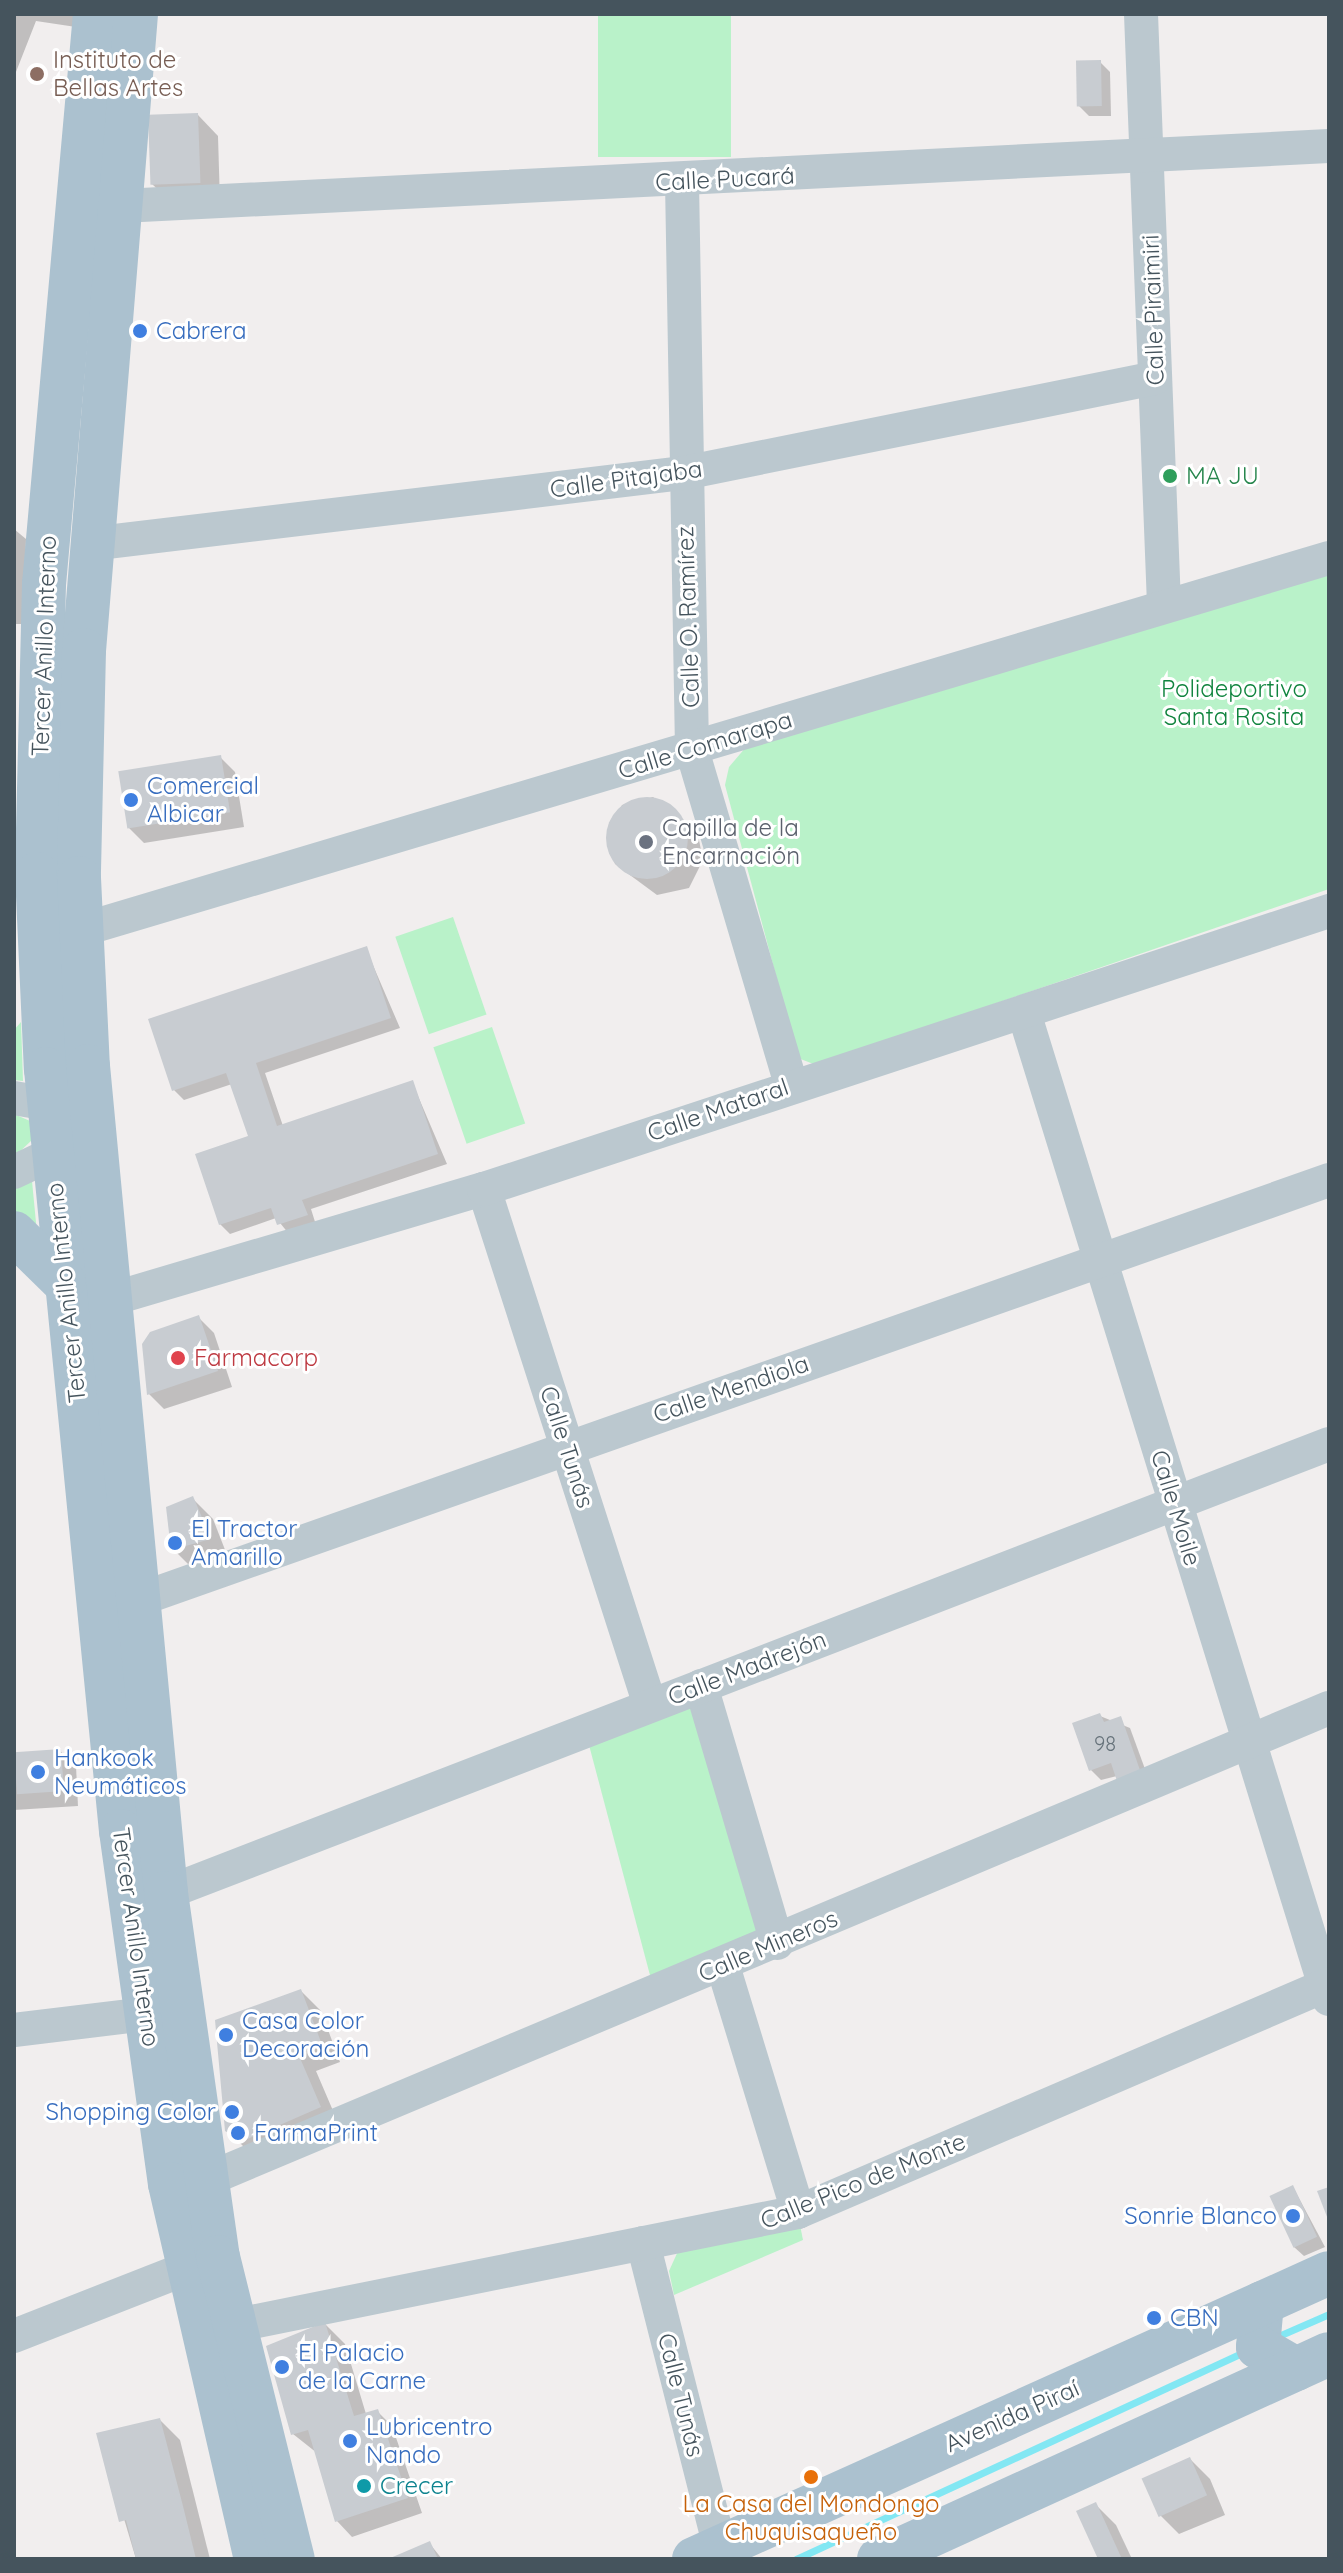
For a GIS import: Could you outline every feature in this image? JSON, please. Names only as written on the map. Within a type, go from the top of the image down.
[{"type":"main road","name":"Tercer Anillo Interno","points":[[95,14],[44,584],[28,994],[33,1164],[63,1281],[121,1831],[147,2014],[188,2182],[256,2559]]},
{"type":"main road","points":[[128,14],[128,94]]},
{"type":"main road","name":"Tercer Anillo Interno","points":[[136,14],[90,544],[84,650],[81,930],[105,1301],[166,1893],[188,2182]]},
{"type":"main road","points":[[53,473],[73,531],[90,544]]},
{"type":"main road","points":[[44,584],[70,590],[84,650]]},
{"type":"main road","points":[[37,820],[59,899],[81,930]]},
{"type":"main road","points":[[14,1233],[63,1281]]},
{"type":"main road","name":"Tercer Anillo Interno","points":[[202,2263],[232,2326],[293,2559]]},
{"type":"main road","name":"Avenida Piraí","points":[[707,2553],[1236,2322],[1329,2273]]},
{"type":"main road","points":[[886,2557],[1281,2369],[1236,2322]]},
{"type":"street","name":"Calle Piraimiri","points":[[1141,14],[1164,605]]},
{"type":"street","name":"Calle Pucará","points":[[121,206],[682,182],[1329,146]]},
{"type":"street","name":"Calle O. Ramírez","points":[[682,182],[684,473],[692,750],[791,1085]]},
{"type":"street","name":"Calle Pitajaba","points":[[90,544],[684,473],[1155,378]]},
{"type":"street","name":"Calle Comarapa","points":[[81,930],[1329,558]]},
{"type":"street","name":"Calle Mataral","points":[[105,1301],[484,1189],[791,1085],[1025,1016],[1329,911]]},
{"type":"street","name":"Calle Moile","points":[[1025,1016],[1328,1990]]},
{"type":"street","points":[[31,1100],[92,1123]]},
{"type":"street","points":[[33,1164],[92,1123]]},
{"type":"street","name":"Calle Mendiola","points":[[135,1601],[567,1446],[1329,1180]]},
{"type":"street","name":"Calle Tunás","points":[[484,1189],[650,1705]]},
{"type":"street","name":"Calle Madrejón","points":[[166,1893],[1329,1444]]},
{"type":"street","points":[[701,1686],[777,1943]]},
{"type":"street","name":"Calle Mineros","points":[[188,2182],[723,1966],[1329,1708]]},
{"type":"street","points":[[121,1831],[134,1869],[166,1893],[145,1921],[139,1958]]},
{"type":"street","points":[[723,1966],[798,2212]]},
{"type":"street","name":"Calle Pico de Monte","points":[[232,2326],[798,2212],[1328,1990]]},
{"type":"street","points":[[14,2030],[147,2014]]},
{"type":"street","name":"Calle Tunás","points":[[643,2243],[707,2553]]},
{"type":"street","points":[[14,2336],[202,2263]]},
{"type":"green space","points":[[598,14],[731,14],[731,157],[598,157]]},
{"type":"green space","name":"Polideportivo Santa Rosita","points":[[1329,573],[1329,889],[816,1065],[798,1058],[725,785],[729,767],[746,747]]},
{"type":"green space","points":[[453,917],[487,1014],[429,1034],[395,937]]},
{"type":"green space","points":[[21,1022],[23,1081],[14,1080],[14,1030]]},
{"type":"green space","points":[[492,1027],[525,1123],[467,1144],[433,1047]]},
{"type":"green space","points":[[14,1114],[30,1121],[32,1140],[14,1157]]},
{"type":"green space","points":[[32,1181],[37,1233],[14,1213],[14,1189]]},
{"type":"green space","points":[[697,1703],[765,1933],[651,1979],[589,1745]]},
{"type":"green space","points":[[800,2225],[803,2240],[674,2295],[669,2271],[679,2249]]},
{"type":"building","points":[[1076,60],[1101,60],[1102,106],[1077,106]]},
{"type":"building","points":[[198,113],[200,183],[150,185],[148,115]]},
{"type":"building","points":[[221,755],[230,812],[127,829],[118,771]]},
{"type":"building","points":[[647,797],[663,800],[676,809],[685,822],[688,838],[685,854],[676,867],[663,876],[647,879],[631,876],[618,867],[609,854],[606,838],[609,822],[618,809],[631,800]]},
{"type":"building","points":[[367,946],[391,1018],[256,1063],[277,1126],[413,1080],[438,1154],[302,1200],[308,1215],[277,1225],[271,1208],[219,1225],[195,1154],[248,1136],[226,1073],[172,1091],[148,1019]]},
{"type":"building","name":"Farmacorp","points":[[199,1315],[218,1371],[147,1395],[142,1344],[150,1332]]},
{"type":"building","points":[[193,1496],[211,1539],[171,1550],[166,1507]]},
{"type":"building","points":[[1100,1713],[1104,1722],[1121,1716],[1141,1773],[1117,1781],[1111,1763],[1089,1771],[1072,1723]]},
{"type":"building","name":"Hankook Neumáticos","points":[[61,1749],[64,1791],[17,1794],[14,1752]]},
{"type":"building","points":[[301,1989],[321,2042],[297,2051],[321,2107],[243,2141],[225,2131],[215,2020]]},
{"type":"building","name":"Sonrie Blanco","points":[[1293,2185],[1317,2237],[1294,2248],[1269,2196]]},
{"type":"building","points":[[1329,2187],[1329,2222],[1317,2191]]},
{"type":"building","points":[[325,2322],[354,2416],[378,2409],[408,2498],[335,2522],[308,2430],[291,2435],[266,2346]]},
{"type":"building","points":[[160,2418],[196,2559],[136,2559],[126,2520],[119,2522],[96,2433]]},
{"type":"building","points":[[1190,2457],[1207,2495],[1159,2517],[1142,2479]]},
{"type":"building","points":[[1096,2502],[1122,2559],[1098,2559],[1076,2511]]},
{"type":"building","points":[[430,2541],[438,2559],[388,2559]]},
{"type":"waterway","points":[[1274,2338],[1329,2314]]},
{"type":"waterway","points":[[796,2559],[1245,2352]]},
{"type":"place","name":"Instituto de Bellas Artes","points":[[37,74]]},
{"type":"place","name":"Cabrera","points":[[140,331]]},
{"type":"place","name":"MA JU","points":[[1170,476]]},
{"type":"place","name":"Comercial Albicar","points":[[131,800]]},
{"type":"place","name":"Capilla de la Encarnación","points":[[646,842]]},
{"type":"place","name":"Farmacorp","points":[[178,1358]]},
{"type":"place","name":"El Tractor Amarillo","points":[[175,1543]]},
{"type":"place","name":"Hankook Neumáticos","points":[[38,1772]]},
{"type":"place","name":"Casa Color Decoración","points":[[226,2035]]},
{"type":"place","name":"Shopping Color","points":[[232,2112]]},
{"type":"place","name":"FarmaPrint","points":[[238,2133]]},
{"type":"place","name":"Sonrie Blanco","points":[[1293,2216]]},
{"type":"place","name":"CBN","points":[[1154,2318]]},
{"type":"place","name":"El Palacio de la Carne","points":[[282,2367]]},
{"type":"place","name":"Lubricentro Nando","points":[[350,2441]]},
{"type":"place","name":"La Casa del Mondongo Chuquisaqueño","points":[[811,2477]]},
{"type":"place","name":"Crecer","points":[[364,2486]]}]
